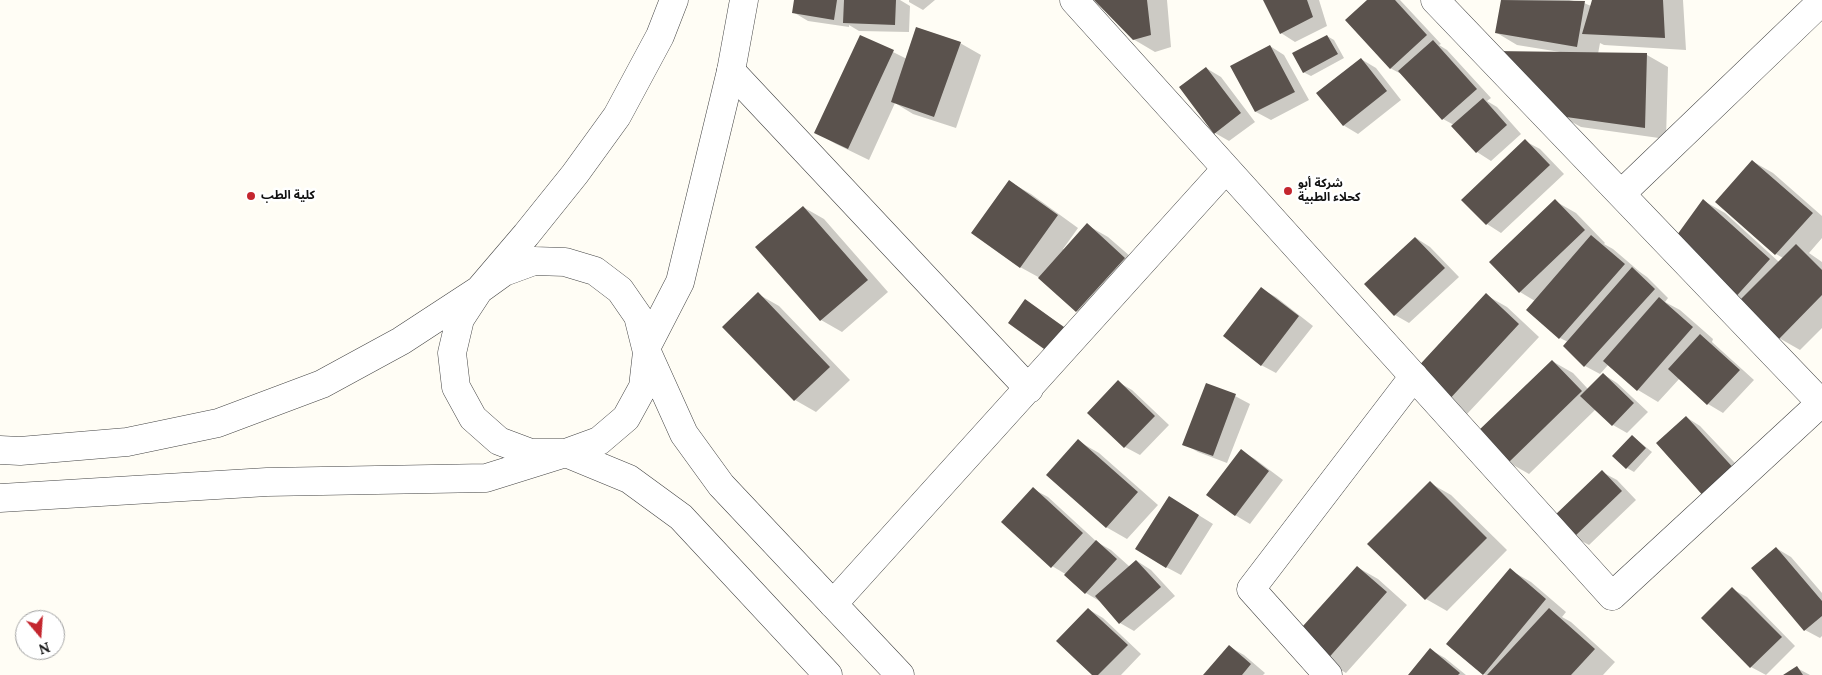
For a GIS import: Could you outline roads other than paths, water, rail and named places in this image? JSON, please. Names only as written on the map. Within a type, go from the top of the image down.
[{"type":"street","points":[[674,0],[660,36],[617,116],[575,174],[479,290],[460,319],[452,353],[456,387],[473,418],[499,441],[532,453],[566,453],[629,479],[681,517],[828,675]]},
{"type":"street","points":[[0,498],[267,482],[486,478],[599,441],[626,418],[643,387],[647,349],[680,282],[731,71],[744,0]]},
{"type":"street","points":[[1074,0],[1612,596],[1822,403],[1435,0]]},
{"type":"street","points":[[1621,194],[1822,1]]},
{"type":"street","points":[[731,71],[1029,389]]},
{"type":"street","points":[[833,604],[1226,169]]},
{"type":"street","points":[[0,450],[20,451],[128,442],[218,423],[322,384],[400,340],[504,272],[534,262],[565,262],[595,271],[620,290],[638,316],[647,349],[684,434],[721,485],[900,675]]},
{"type":"street","points":[[1328,675],[1252,589],[1414,376]]},
{"type":"place","name":"شركة أبو كحلاء الطبية","points":[[1288,191]]},
{"type":"place","name":"كلية الطب","points":[[251,196]]}]
